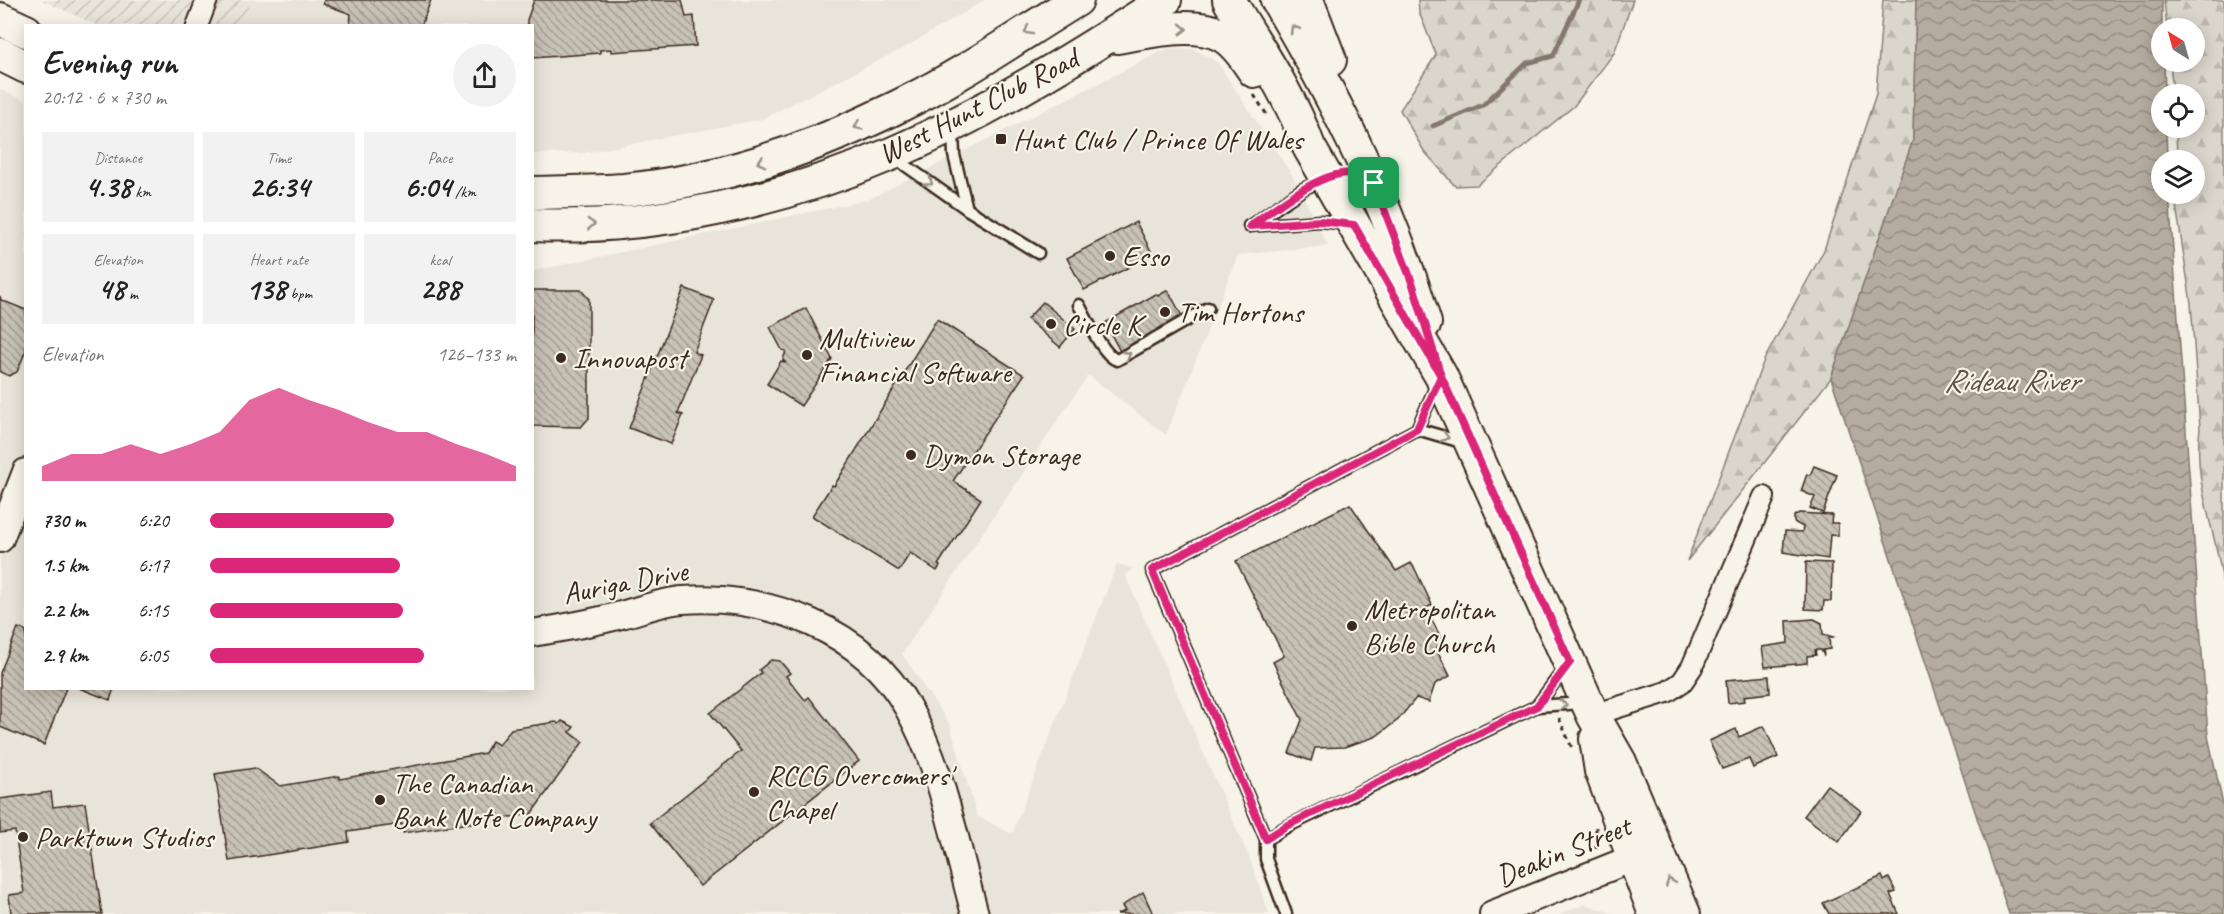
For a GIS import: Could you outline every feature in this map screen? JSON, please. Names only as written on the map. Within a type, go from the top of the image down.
[{"type":"main road","name":"West Hunt Club Road","points":[[534,193],[626,190],[686,181],[775,158],[816,143],[898,107],[936,87],[1077,0]]},
{"type":"main road","name":"West Hunt Club Road","points":[[534,225],[593,224],[686,214],[809,183],[890,155],[953,125],[1104,39],[1165,0]]},
{"type":"main road","points":[[1228,0],[1278,79],[1300,122],[1309,147]]},
{"type":"main road","points":[[1276,0],[1352,135],[1374,183],[1413,285],[1441,376]]},
{"type":"main road","points":[[1307,0],[1345,97],[1352,135]]},
{"type":"main road","points":[[0,19],[24,30]]},
{"type":"main road","points":[[1104,39],[1164,29],[1205,30],[1221,35],[1235,46],[1251,66],[1309,147],[1441,376],[1590,709],[1620,762],[1645,854],[1655,914]]},
{"type":"main road","points":[[0,54],[24,66]]},
{"type":"main road","points":[[1327,178],[1350,173],[1363,175],[1374,183]]},
{"type":"main road","points":[[1645,854],[1684,914]]},
{"type":"street","points":[[198,24],[207,0]]},
{"type":"street","points":[[0,539],[20,506],[24,483]]},
{"type":"street","points":[[1590,709],[1667,692],[1682,682],[1692,667],[1764,497]]},
{"type":"street","name":"Auriga Drive","points":[[534,633],[581,626],[680,600],[722,599],[763,606],[801,617],[839,637],[874,665],[907,706],[929,752],[975,914]]},
{"type":"street","name":"Deakin Street","points":[[1493,914],[1645,854]]},
{"type":"lane","points":[[953,125],[954,155],[967,209]]},
{"type":"lane","points":[[890,155],[967,209],[1038,253]]},
{"type":"lane","points":[[1327,178],[1303,189],[1250,226],[1320,221],[1354,225]]},
{"type":"lane","points":[[1079,305],[1105,350],[1111,358],[1118,360],[1208,308]]},
{"type":"lane","points":[[1286,914],[1266,858],[1266,839],[1152,570],[1417,429],[1441,376]]},
{"type":"lane","points":[[1417,429],[1473,446]]},
{"type":"lane","points":[[1266,839],[1286,826],[1537,706],[1570,662]]},
{"type":"lane","points":[[1537,706],[1590,709]]},
{"type":"path","points":[[1252,91],[1269,119]]},
{"type":"shaded area","points":[[42,0],[251,0],[241,24],[94,24]]},
{"type":"shaded area","points":[[251,0],[985,0],[904,48],[762,119],[583,153],[534,154],[534,24],[241,24]]},
{"type":"shaded area","points":[[1168,48],[1194,49],[1217,62],[1292,175],[1328,246],[1238,255],[1166,435],[1088,375],[902,654],[950,725],[977,816],[1012,834],[1117,564],[1133,568],[1125,575],[1249,857],[1269,914],[0,914],[0,89],[24,100],[24,690],[534,690],[534,271],[867,200]]},
{"type":"shaded area","points":[[1585,904],[1614,914],[1559,914]]},
{"type":"green space","points":[[1418,0],[1633,0],[1614,53],[1574,106],[1477,185],[1455,186],[1424,151],[1400,110],[1436,55],[1419,12]]},
{"type":"green space","points":[[1883,0],[1916,0],[1913,140],[1831,378],[1687,561],[1764,360],[1824,250],[1876,94]]},
{"type":"green space","points":[[2164,0],[2224,0],[2224,592],[2200,470],[2200,428],[2191,303],[2176,205],[2205,204],[2205,150],[2177,150],[2176,138],[2205,138],[2205,84],[2172,84],[2171,72],[2205,72],[2205,18],[2166,18]]},
{"type":"water","name":"Rideau River","points":[[1916,0],[2162,0],[2162,18],[2151,18],[2151,72],[2164,72],[2165,84],[2151,84],[2151,138],[2166,138],[2167,150],[2151,150],[2151,204],[2170,204],[2208,736],[2224,809],[2224,914],[2009,914],[1831,378],[1913,140]]},
{"type":"building","points":[[324,0],[431,0],[422,24],[350,24],[351,14],[323,4]]},
{"type":"building","points":[[534,0],[682,0],[686,17],[694,16],[696,46],[611,52],[611,49],[600,50],[600,53],[534,58],[534,24],[527,24]]},
{"type":"building","name":"Esso","points":[[1136,222],[1153,255],[1084,290],[1067,258]]},
{"type":"building","points":[[684,288],[714,300],[694,352],[701,355],[678,413],[683,415],[671,444],[629,428]]},
{"type":"building","name":"Innovapost","points":[[534,290],[581,290],[589,299],[589,418],[581,427],[534,426]]},
{"type":"building","name":"Circle K","points":[[1168,290],[1184,320],[1121,353],[1105,323],[1156,294],[1158,296]]},
{"type":"building","points":[[0,296],[1,300],[24,309],[24,355],[17,372],[9,376],[0,372]]},
{"type":"building","name":"Circle K","points":[[1043,302],[1075,329],[1060,347],[1027,319]]},
{"type":"building","name":"Multiview Financial Software","points":[[806,308],[832,359],[801,406],[767,384],[781,361],[785,362],[783,360],[786,351],[782,350],[770,327]]},
{"type":"building","name":"Dymon Storage","points":[[937,319],[1024,375],[953,481],[981,499],[938,565],[940,566],[937,571],[910,553],[899,571],[812,516],[832,485],[834,486]]},
{"type":"building","points":[[1814,466],[1837,475],[1823,513],[1810,508],[1815,497],[1801,491],[1807,474],[1810,475]]},
{"type":"building","name":"Metropolitan Bible Church","points":[[1350,504],[1396,571],[1411,563],[1415,569],[1432,605],[1426,608],[1444,644],[1436,648],[1450,676],[1435,684],[1429,702],[1416,698],[1398,720],[1375,737],[1344,747],[1315,748],[1311,761],[1289,753],[1302,720],[1273,662],[1284,656],[1236,561]]},
{"type":"building","points":[[1799,513],[1832,515],[1831,523],[1838,523],[1838,536],[1830,535],[1828,559],[1783,552],[1785,531],[1802,532],[1803,527],[1794,522],[1794,516]]},
{"type":"building","points":[[1806,562],[1832,563],[1831,601],[1824,601],[1823,610],[1805,609]]},
{"type":"building","points":[[1814,619],[1822,623],[1823,634],[1833,637],[1829,638],[1830,649],[1823,650],[1824,656],[1821,650],[1815,650],[1816,655],[1807,656],[1807,663],[1765,667],[1762,647],[1788,643],[1787,621]]},
{"type":"building","points":[[18,628],[24,630],[24,690],[65,690],[44,745],[0,727],[0,673]]},
{"type":"building","name":"RCCG Overcomers' Chapel","points":[[771,660],[780,661],[790,673],[786,676],[805,700],[809,697],[859,761],[700,886],[650,823],[741,751],[710,713],[761,673],[759,670]]},
{"type":"building","points":[[1769,676],[1770,693],[1744,696],[1745,701],[1728,703],[1726,680]]},
{"type":"building","points":[[84,690],[113,690],[110,700]]},
{"type":"building","name":"The Canadian Bank Note Company","points":[[562,721],[574,727],[570,732],[583,742],[531,814],[403,833],[402,824],[348,832],[349,842],[229,861],[215,774],[255,768],[280,786],[339,776],[340,779],[485,753],[492,741],[499,745],[511,729],[556,722],[559,724]]},
{"type":"building","points":[[1764,726],[1778,757],[1753,768],[1749,759],[1722,769],[1709,741],[1736,729],[1739,737]]},
{"type":"building","points":[[1827,785],[1861,811],[1839,842],[1804,816]]},
{"type":"building","points":[[51,792],[53,807],[85,803],[102,914],[11,914],[9,895],[24,893],[15,831],[0,833],[0,799]]},
{"type":"building","points":[[1882,876],[1884,881],[1889,878],[1896,892],[1890,894],[1899,914],[1829,914],[1823,903]]},
{"type":"building","points":[[1143,892],[1153,914],[1117,914],[1125,911],[1122,906]]},
{"type":"waterway","points":[[1433,126],[1483,105],[1527,63],[1553,56],[1579,0]]},
{"type":"place","name":"Hunt Club / Prince Of Wales","points":[[1001,139]]},
{"type":"place","name":"Esso","points":[[1110,256]]},
{"type":"place","name":"Tim Hortons","points":[[1165,312]]},
{"type":"place","name":"Circle K","points":[[1051,324]]},
{"type":"place","name":"Multiview Financial Software","points":[[807,355]]},
{"type":"place","name":"Innovapost","points":[[561,358]]},
{"type":"place","name":"Dymon Storage","points":[[911,455]]},
{"type":"place","name":"Metropolitan Bible Church","points":[[1352,626]]},
{"type":"place","name":"RCCG Overcomers' Chapel","points":[[754,792]]},
{"type":"place","name":"The Canadian Bank Note Company","points":[[380,800]]},
{"type":"place","name":"Parktown Studios","points":[[23,837]]},
{"type":"route","points":[[1374,183],[1363,175],[1340,174],[1303,189],[1250,226],[1320,221],[1354,225],[1441,376],[1570,662],[1537,706],[1286,826],[1266,839],[1152,570],[1417,429],[1441,376],[1413,285],[1374,183]]}]
